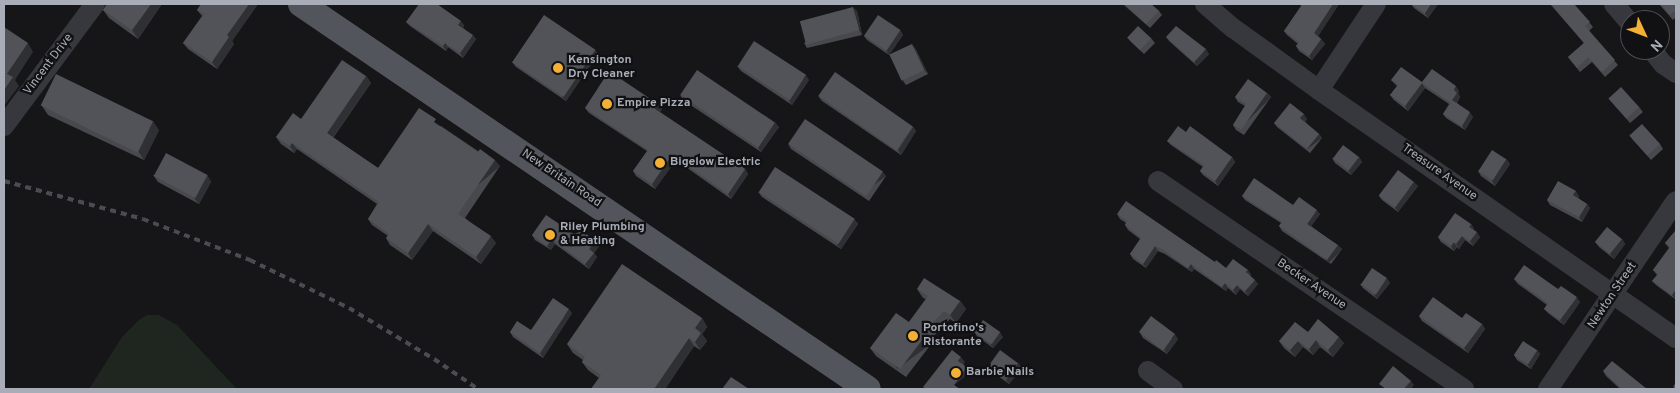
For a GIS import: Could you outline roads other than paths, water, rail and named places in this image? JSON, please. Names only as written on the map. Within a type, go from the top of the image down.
[{"type":"main road","name":"New Britain Road","points":[[302,4],[868,389]]},
{"type":"street","name":"Vincent Drive","points":[[4,126],[94,4]]},
{"type":"street","name":"Treasure Avenue","points":[[1205,4],[1233,28],[1319,90],[1676,338]]},
{"type":"street","points":[[1319,90],[1376,4]]},
{"type":"street","points":[[1661,60],[1676,73]]},
{"type":"street","name":"Becker Avenue","points":[[1158,181],[1464,389]]},
{"type":"street","name":"Newton Street","points":[[1548,389],[1614,295],[1676,201]]},
{"type":"street","points":[[1148,371],[1173,389]]},
{"type":"railway","points":[[4,181],[143,219],[250,260],[349,308],[434,359],[478,389]]},
{"type":"place","name":"Kensington Dry Cleaner","points":[[558,68]]},
{"type":"place","name":"Empire Pizza","points":[[607,104]]},
{"type":"place","name":"Bigelow Electric","points":[[660,163]]},
{"type":"place","name":"Riley Plumbing & Heating","points":[[550,235]]},
{"type":"place","name":"Portofino's Ristorante","points":[[913,336]]},
{"type":"place","name":"Barbie Nails","points":[[956,373]]}]
